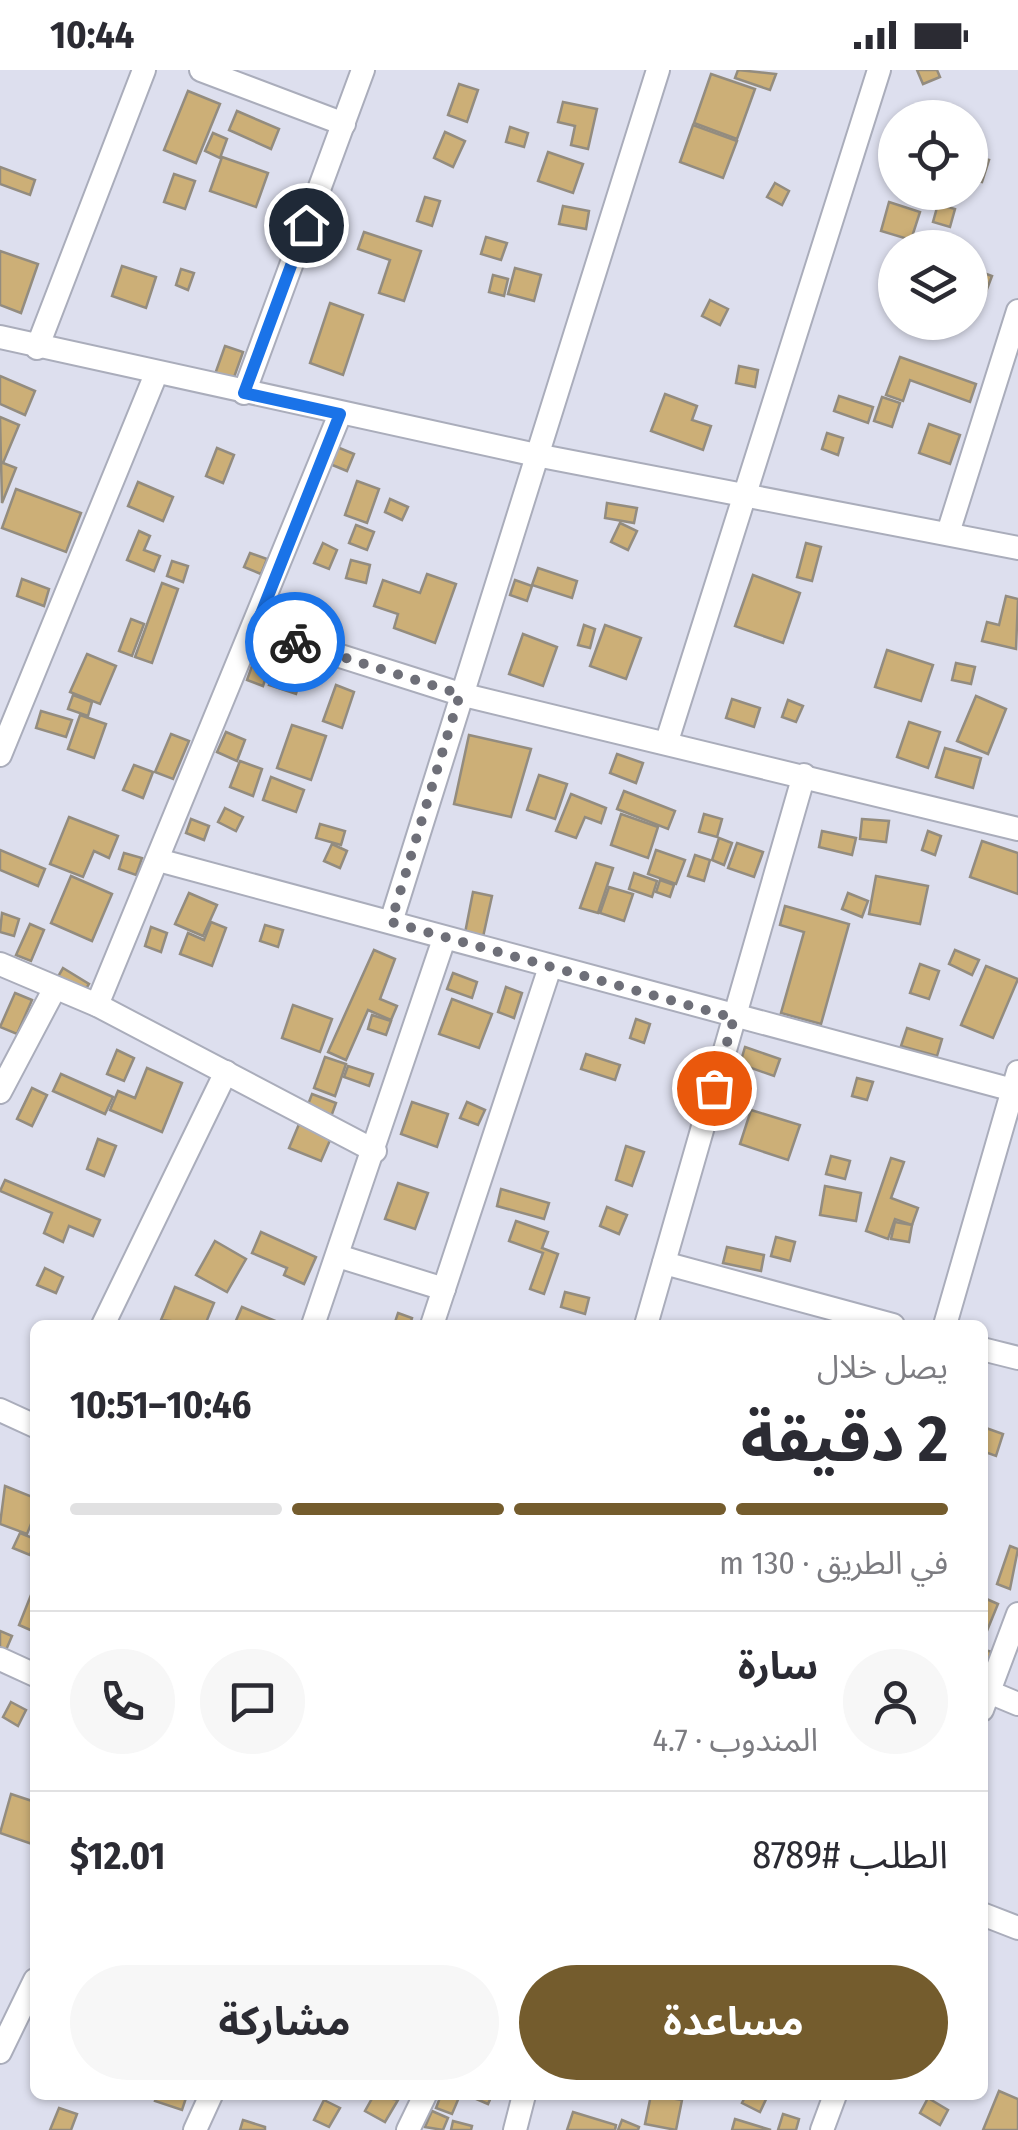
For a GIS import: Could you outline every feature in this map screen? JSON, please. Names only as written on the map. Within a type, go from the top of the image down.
[{"type":"street","points":[[37,348],[144,70]]},
{"type":"street","points":[[200,70],[344,124]]},
{"type":"street","points":[[244,393],[363,70]]},
{"type":"street","points":[[391,922],[658,70]]},
{"type":"street","points":[[666,740],[879,70]]},
{"type":"street","points":[[948,534],[1018,311]]},
{"type":"street","points":[[0,338],[536,455],[1018,548]]},
{"type":"street","points":[[0,755],[156,374]]},
{"type":"street","points":[[97,1005],[255,629],[340,414]]},
{"type":"street","points":[[255,629],[460,694],[666,740],[1018,829]]},
{"type":"street","points":[[647,1320],[804,775]]},
{"type":"street","points":[[158,860],[734,1018],[1016,1081],[945,1320]]},
{"type":"street","points":[[316,1320],[444,940]]},
{"type":"street","points":[[0,964],[97,1005],[375,1151]]},
{"type":"street","points":[[434,1320],[550,967]]},
{"type":"street","points":[[0,1092],[54,988]]},
{"type":"street","points":[[106,1320],[226,1072]]},
{"type":"street","points":[[338,1256],[444,1289]]},
{"type":"street","points":[[664,1263],[875,1320]]},
{"type":"street","points":[[988,1350],[1018,1358]]},
{"type":"street","points":[[0,1410],[30,1424]]},
{"type":"street","points":[[988,1689],[1018,1614]]},
{"type":"street","points":[[2,1665],[30,1673]]},
{"type":"street","points":[[988,1698],[1018,1704]]},
{"type":"street","points":[[988,1916],[1018,1928]]},
{"type":"street","points":[[0,2052],[30,1990]]},
{"type":"street","points":[[195,2130],[209,2100]]},
{"type":"street","points":[[408,2130],[423,2100]]},
{"type":"street","points":[[515,2130],[523,2100]]},
{"type":"street","points":[[824,2130],[833,2100]]},
{"type":"building","points":[[738,70],[776,74],[770,90],[735,78]]},
{"type":"building","points":[[917,70],[937,70],[940,77],[923,84]]},
{"type":"building","points":[[711,74],[755,89],[737,139],[694,123]]},
{"type":"building","points":[[459,84],[478,90],[467,122],[448,115]]},
{"type":"building","points":[[188,91],[220,104],[196,163],[164,150]]},
{"type":"building","points":[[563,102],[597,109],[588,149],[571,145],[575,126],[558,122]]},
{"type":"building","points":[[237,111],[279,129],[271,149],[229,130]]},
{"type":"building","points":[[693,125],[737,141],[723,178],[680,162]]},
{"type":"building","points":[[510,127],[528,133],[524,147],[506,142]]},
{"type":"building","points":[[445,132],[465,141],[453,167],[434,158]]},
{"type":"building","points":[[213,133],[227,139],[220,158],[205,151]]},
{"type":"building","points":[[548,152],[583,164],[573,193],[538,181]]},
{"type":"building","points":[[222,157],[268,173],[256,207],[210,191]]},
{"type":"building","points":[[0,167],[35,180],[30,195],[0,184]]},
{"type":"building","points":[[174,174],[195,181],[185,209],[164,202]]},
{"type":"building","points":[[775,183],[789,191],[782,205],[767,197]]},
{"type":"building","points":[[425,197],[440,201],[432,226],[417,221]]},
{"type":"building","points":[[563,206],[589,211],[586,229],[559,224]]},
{"type":"building","points":[[887,210],[920,212],[914,230],[881,230]]},
{"type":"building","points":[[936,210],[955,210],[950,227],[933,222]]},
{"type":"building","points":[[364,232],[421,251],[404,301],[379,293],[390,260],[358,249]]},
{"type":"building","points":[[486,237],[507,243],[501,260],[481,254]]},
{"type":"building","points":[[0,251],[38,264],[21,313],[0,305]]},
{"type":"building","points":[[122,266],[156,277],[146,308],[112,296]]},
{"type":"building","points":[[515,268],[541,275],[534,301],[508,294]]},
{"type":"building","points":[[181,269],[194,273],[188,290],[176,285]]},
{"type":"building","points":[[493,275],[508,279],[504,296],[489,292]]},
{"type":"building","points":[[710,300],[728,309],[720,325],[702,316]]},
{"type":"building","points":[[330,303],[363,315],[343,375],[310,363]]},
{"type":"building","points":[[225,346],[243,352],[232,383],[214,377]]},
{"type":"building","points":[[900,357],[976,384],[970,402],[910,380],[903,401],[886,395]]},
{"type":"building","points":[[739,366],[758,370],[755,387],[736,383]]},
{"type":"building","points":[[0,376],[35,391],[25,415],[0,404]]},
{"type":"building","points":[[665,394],[697,406],[692,420],[711,426],[703,450],[651,431]]},
{"type":"building","points":[[839,396],[873,407],[868,423],[834,411]]},
{"type":"building","points":[[882,397],[900,403],[892,427],[874,421]]},
{"type":"building","points":[[0,417],[19,425],[3,463],[16,468],[2,503]]},
{"type":"building","points":[[929,424],[960,435],[950,464],[919,453]]},
{"type":"building","points":[[827,433],[843,438],[838,455],[822,449]]},
{"type":"building","points":[[337,447],[354,454],[347,471],[330,464]]},
{"type":"building","points":[[217,448],[234,455],[223,483],[206,476]]},
{"type":"building","points":[[357,481],[379,489],[367,523],[345,515]]},
{"type":"building","points":[[138,482],[173,497],[163,521],[128,506]]},
{"type":"building","points":[[16,489],[81,513],[66,552],[2,528]]},
{"type":"building","points":[[390,499],[408,507],[402,520],[385,512]]},
{"type":"building","points":[[607,503],[637,508],[634,523],[605,518]]},
{"type":"building","points":[[620,523],[637,531],[628,550],[611,542]]},
{"type":"building","points":[[356,525],[374,532],[367,550],[349,543]]},
{"type":"building","points":[[139,531],[150,536],[144,550],[160,556],[154,571],[127,560]]},
{"type":"building","points":[[323,543],[337,550],[329,569],[314,563]]},
{"type":"building","points":[[806,543],[821,547],[812,581],[797,577]]},
{"type":"building","points":[[250,553],[267,559],[261,574],[244,567]]},
{"type":"building","points":[[351,560],[370,565],[366,583],[346,578]]},
{"type":"building","points":[[172,561],[188,566],[183,582],[167,576]]},
{"type":"building","points":[[538,568],[577,581],[572,598],[532,585]]},
{"type":"building","points":[[427,574],[456,584],[435,643],[394,628],[398,614],[374,606],[383,580],[420,593]]},
{"type":"building","points":[[753,575],[800,593],[783,643],[735,626]]},
{"type":"building","points":[[22,579],[49,589],[44,606],[17,596]]},
{"type":"building","points":[[515,580],[532,586],[527,601],[510,595]]},
{"type":"building","points":[[162,583],[178,589],[152,663],[135,657]]},
{"type":"building","points":[[1006,596],[1018,599],[1016,649],[982,641],[987,622],[999,625]]},
{"type":"building","points":[[131,619],[144,624],[132,656],[119,651]]},
{"type":"building","points":[[584,625],[595,629],[590,648],[578,645]]},
{"type":"building","points":[[605,625],[641,638],[626,679],[590,666]]},
{"type":"building","points":[[523,634],[557,647],[543,686],[509,674]]},
{"type":"building","points":[[887,650],[933,665],[921,701],[875,687]]},
{"type":"building","points":[[87,654],[116,666],[100,704],[70,692]]},
{"type":"building","points":[[253,663],[269,668],[263,686],[247,680]]},
{"type":"building","points":[[956,663],[975,667],[971,684],[952,680]]},
{"type":"building","points":[[275,668],[301,676],[296,694],[269,685]]},
{"type":"building","points":[[336,685],[354,692],[342,728],[323,721]]},
{"type":"building","points":[[73,695],[92,702],[88,716],[68,709]]},
{"type":"building","points":[[976,696],[1006,709],[988,754],[957,741]]},
{"type":"building","points":[[732,699],[760,708],[754,727],[726,718]]},
{"type":"building","points":[[788,700],[803,706],[796,722],[782,717]]},
{"type":"building","points":[[41,711],[72,720],[66,737],[36,728]]},
{"type":"building","points":[[80,715],[106,724],[94,758],[68,749]]},
{"type":"building","points":[[909,722],[940,732],[928,768],[897,757]]},
{"type":"building","points":[[292,725],[326,736],[311,780],[277,768]]},
{"type":"building","points":[[226,732],[245,740],[237,761],[217,752]]},
{"type":"building","points":[[171,734],[189,741],[173,779],[155,772]]},
{"type":"building","points":[[469,735],[531,749],[511,817],[454,804]]},
{"type":"building","points":[[945,748],[981,758],[973,788],[936,777]]},
{"type":"building","points":[[617,754],[643,763],[636,783],[610,773]]},
{"type":"building","points":[[240,761],[262,769],[253,796],[230,787]]},
{"type":"building","points":[[134,765],[153,772],[143,798],[123,790]]},
{"type":"building","points":[[539,775],[567,784],[555,819],[527,810]]},
{"type":"building","points":[[271,777],[304,790],[296,812],[263,800]]},
{"type":"building","points":[[624,791],[675,811],[668,829],[617,809]]},
{"type":"building","points":[[571,794],[606,808],[601,823],[585,817],[576,838],[556,831]]},
{"type":"building","points":[[225,808],[243,817],[236,831],[218,822]]},
{"type":"building","points":[[621,814],[658,827],[648,858],[611,845]]},
{"type":"building","points":[[704,814],[722,819],[717,837],[699,832]]},
{"type":"building","points":[[69,817],[118,836],[109,858],[94,851],[83,877],[50,864]]},
{"type":"building","points":[[191,819],[209,826],[204,840],[186,833]]},
{"type":"building","points":[[862,819],[889,821],[886,842],[860,839]]},
{"type":"building","points":[[320,824],[345,831],[341,845],[316,838]]},
{"type":"building","points":[[822,831],[856,838],[852,855],[819,847]]},
{"type":"building","points":[[928,831],[941,836],[935,855],[922,850]]},
{"type":"building","points":[[719,838],[732,843],[724,865],[712,860]]},
{"type":"building","points":[[982,841],[1018,853],[1018,894],[970,877]]},
{"type":"building","points":[[737,843],[763,852],[754,877],[728,868]]},
{"type":"building","points":[[332,844],[347,851],[340,868],[324,861]]},
{"type":"building","points":[[0,850],[45,869],[38,886],[0,870]]},
{"type":"building","points":[[656,850],[685,860],[676,884],[648,874]]},
{"type":"building","points":[[124,853],[142,858],[136,875],[119,869]]},
{"type":"building","points":[[695,855],[710,860],[704,881],[688,876]]},
{"type":"building","points":[[596,863],[613,868],[598,913],[580,908]]},
{"type":"building","points":[[634,873],[657,881],[652,897],[629,889]]},
{"type":"building","points":[[71,876],[112,894],[92,941],[51,923]]},
{"type":"building","points":[[876,876],[928,886],[920,924],[869,914]]},
{"type":"building","points":[[660,880],[674,885],[670,897],[656,892]]},
{"type":"building","points":[[609,887],[633,894],[624,921],[600,913]]},
{"type":"building","points":[[473,892],[492,896],[483,937],[465,933]]},
{"type":"building","points":[[189,893],[217,905],[203,936],[175,924]]},
{"type":"building","points":[[848,893],[868,901],[862,917],[842,909]]},
{"type":"building","points":[[785,906],[849,924],[821,1024],[781,1013],[804,932],[780,925]]},
{"type":"building","points":[[2,913],[19,919],[14,936],[0,932]]},
{"type":"building","points":[[211,922],[226,928],[212,966],[180,954],[188,933],[204,940]]},
{"type":"building","points":[[30,924],[44,930],[31,961],[16,955]]},
{"type":"building","points":[[265,925],[283,930],[278,947],[260,941]]},
{"type":"building","points":[[151,927],[167,933],[161,952],[145,946]]},
{"type":"building","points":[[374,950],[395,959],[380,999],[397,1006],[391,1020],[368,1010],[346,1060],[328,1052]]},
{"type":"building","points":[[955,950],[979,960],[972,975],[949,964]]},
{"type":"building","points":[[920,964],[939,971],[929,999],[910,993]]},
{"type":"building","points":[[986,966],[1018,979],[993,1038],[961,1025]]},
{"type":"building","points":[[63,968],[89,984],[82,995],[56,980]]},
{"type":"building","points":[[453,973],[477,982],[472,998],[447,989]]},
{"type":"building","points":[[506,987],[522,993],[514,1018],[498,1012]]},
{"type":"building","points":[[15,993],[32,1000],[17,1034],[0,1027]]},
{"type":"building","points":[[452,999],[492,1014],[479,1048],[439,1034]]},
{"type":"building","points":[[293,1005],[332,1019],[320,1052],[282,1038]]},
{"type":"building","points":[[372,1015],[391,1021],[386,1035],[368,1029]]},
{"type":"building","points":[[636,1019],[650,1024],[644,1043],[630,1038]]},
{"type":"building","points":[[907,1028],[942,1039],[937,1056],[901,1046]]},
{"type":"building","points":[[745,1047],[780,1059],[774,1076],[740,1064]]},
{"type":"building","points":[[117,1050],[134,1058],[124,1081],[107,1074]]},
{"type":"building","points":[[586,1054],[620,1065],[615,1080],[581,1069]]},
{"type":"building","points":[[325,1057],[346,1064],[335,1096],[314,1088]]},
{"type":"building","points":[[348,1066],[373,1074],[369,1086],[344,1077]]},
{"type":"building","points":[[147,1068],[182,1083],[162,1132],[110,1110],[118,1091],[135,1098]]},
{"type":"building","points":[[61,1074],[113,1097],[105,1114],[53,1091]]},
{"type":"building","points":[[857,1078],[873,1082],[867,1100],[852,1096]]},
{"type":"building","points":[[32,1088],[47,1095],[32,1126],[17,1119]]},
{"type":"building","points":[[312,1094],[336,1103],[328,1125],[304,1115]]},
{"type":"building","points":[[412,1102],[448,1114],[437,1147],[401,1134]]},
{"type":"building","points":[[467,1102],[485,1110],[478,1125],[460,1118]]},
{"type":"building","points":[[751,1110],[800,1125],[788,1160],[740,1144]]},
{"type":"building","points":[[302,1117],[334,1131],[321,1161],[289,1148]]},
{"type":"building","points":[[98,1139],[116,1146],[104,1176],[87,1169]]},
{"type":"building","points":[[626,1146],[644,1152],[632,1186],[616,1180]]},
{"type":"building","points":[[831,1156],[850,1161],[845,1179],[826,1174]]},
{"type":"building","points":[[891,1158],[904,1162],[891,1198],[918,1208],[912,1225],[895,1219],[888,1239],[866,1231]]},
{"type":"building","points":[[5,1180],[100,1220],[93,1236],[69,1226],[63,1242],[44,1233],[52,1213],[0,1191]]},
{"type":"building","points":[[398,1183],[428,1193],[415,1229],[385,1219]]},
{"type":"building","points":[[825,1186],[861,1193],[856,1221],[820,1215]]},
{"type":"building","points":[[501,1189],[549,1203],[544,1219],[497,1206]]},
{"type":"building","points":[[607,1207],[627,1215],[619,1234],[600,1226]]},
{"type":"building","points":[[516,1221],[548,1232],[542,1248],[558,1254],[544,1294],[530,1289],[543,1253],[509,1241]]},
{"type":"building","points":[[895,1222],[912,1225],[909,1242],[891,1239]]},
{"type":"building","points":[[261,1232],[316,1257],[304,1284],[284,1275],[287,1268],[252,1253]]},
{"type":"building","points":[[776,1237],[795,1242],[790,1261],[771,1256]]},
{"type":"building","points":[[215,1241],[246,1259],[227,1292],[196,1275]]},
{"type":"building","points":[[727,1247],[764,1255],[761,1271],[723,1263]]},
{"type":"building","points":[[45,1268],[63,1277],[56,1293],[37,1285]]},
{"type":"building","points":[[175,1287],[214,1303],[207,1320],[161,1320]]},
{"type":"building","points":[[565,1292],[589,1298],[585,1314],[561,1307]]},
{"type":"building","points":[[242,1307],[273,1320],[236,1320]]},
{"type":"building","points":[[398,1313],[412,1318],[411,1320],[396,1320]]},
{"type":"building","points":[[988,1429],[1003,1434],[996,1456],[988,1453]]},
{"type":"building","points":[[5,1486],[30,1496],[27,1534],[0,1524]]},
{"type":"building","points":[[20,1533],[30,1537],[30,1555],[13,1548]]},
{"type":"building","points":[[1010,1546],[1018,1549],[1010,1589],[997,1584]]},
{"type":"building","points":[[30,1598],[30,1630],[19,1625]]},
{"type":"building","points":[[988,1600],[998,1604],[988,1628]]},
{"type":"building","points":[[0,1631],[12,1636],[6,1650],[0,1647]]},
{"type":"building","points":[[11,1702],[26,1710],[18,1726],[3,1717]]},
{"type":"building","points":[[11,1794],[30,1800],[30,1843],[0,1833]]},
{"type":"building","points":[[999,2091],[1018,2099],[1018,2130],[983,2130]]},
{"type":"building","points":[[155,2100],[185,2100],[182,2110]]},
{"type":"building","points":[[324,2100],[340,2108],[329,2127],[314,2120]]},
{"type":"building","points":[[371,2100],[398,2100],[385,2122],[365,2111]]},
{"type":"building","points":[[439,2100],[458,2100],[452,2114],[436,2108]]},
{"type":"building","points":[[650,2100],[682,2100],[676,2130],[645,2124]]},
{"type":"building","points":[[744,2100],[766,2100],[760,2112],[742,2103]]},
{"type":"building","points":[[927,2100],[948,2110],[940,2125],[920,2113]]},
{"type":"building","points":[[59,2108],[77,2114],[71,2130],[50,2130]]},
{"type":"building","points":[[432,2111],[448,2118],[443,2130],[425,2127]]},
{"type":"building","points":[[573,2112],[616,2125],[615,2130],[567,2130]]},
{"type":"building","points":[[783,2114],[799,2119],[796,2130],[778,2130]]},
{"type":"building","points":[[735,2119],[771,2130],[732,2130]]},
{"type":"building","points":[[243,2120],[265,2127],[265,2130],[240,2130]]},
{"type":"building","points":[[622,2120],[639,2127],[638,2130],[618,2130]]},
{"type":"building","points":[[453,2121],[472,2126],[471,2130],[451,2130]]},
{"type":"way so far","points":[[295,642],[460,694],[391,922],[444,940],[734,1018],[714,1088]]},
{"type":"route","points":[[295,642],[255,629],[340,414],[244,393],[306,225]]}]
